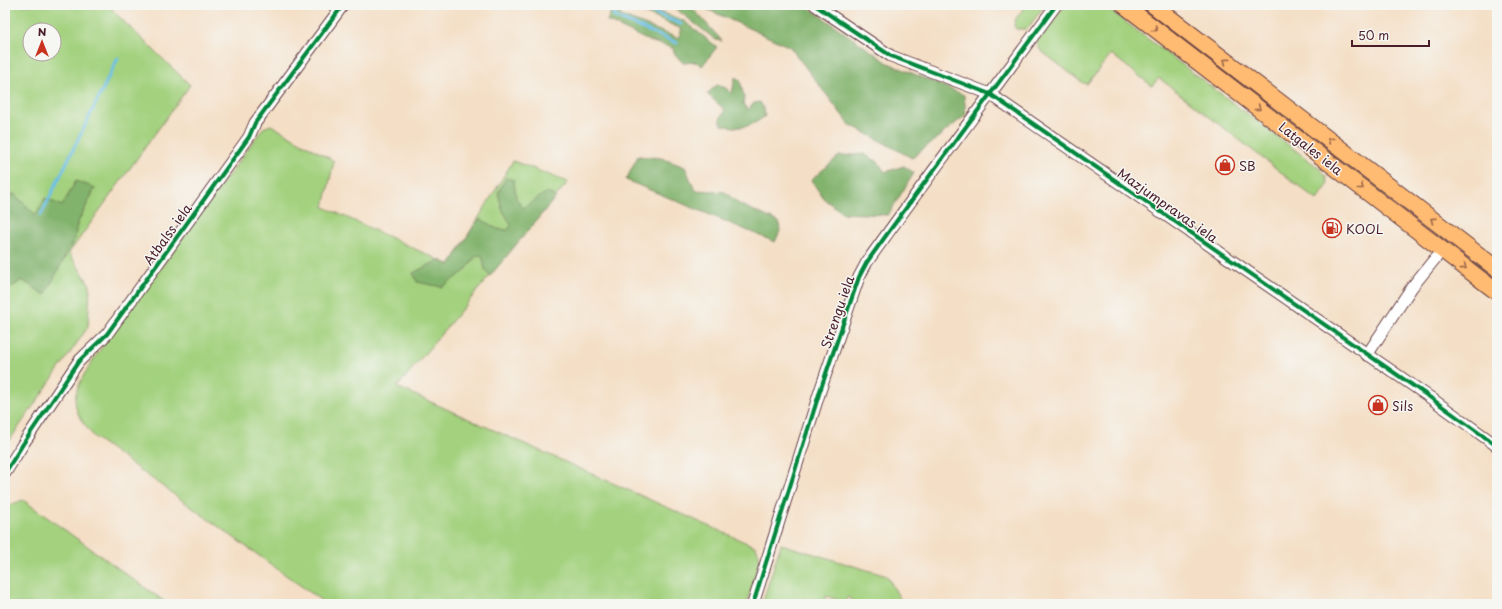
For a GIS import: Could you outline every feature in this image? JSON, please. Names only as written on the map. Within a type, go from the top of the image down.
[{"type":"highway","name":"Latgales iela","points":[[1124,5],[1497,292]]},
{"type":"highway","name":"Latgales iela","points":[[1153,5],[1497,269]]},
{"type":"street","name":"Atbalss iela","points":[[5,473],[79,362],[107,334],[250,137],[255,123],[344,5]]},
{"type":"street","name":"Mazjumpravas iela","points":[[815,5],[891,56],[990,94],[1428,396],[1497,446]]},
{"type":"street","name":"Strengu iela","points":[[753,604],[810,421],[859,277],[867,262],[1056,5]]},
{"type":"street","points":[[1367,355],[1412,287],[1442,250]]},
{"type":"green space","points":[[5,5],[110,5],[114,12],[190,85],[69,253],[90,285],[88,327],[5,447],[5,292],[22,280],[45,294],[75,238],[77,224],[95,188],[62,206],[36,215],[14,194],[5,197]]},
{"type":"green space","points":[[625,5],[642,5],[684,21],[717,47],[702,66],[697,62],[683,63],[674,53],[673,48],[649,41],[607,21],[612,8],[618,7],[621,16],[678,38],[682,29]]},
{"type":"green space","points":[[671,5],[690,5],[722,41],[716,40]]},
{"type":"green space","points":[[698,5],[805,5],[888,63],[964,95],[966,115],[912,158],[849,124],[790,47]]},
{"type":"green space","points":[[1026,5],[1045,5],[1027,29],[1016,29],[1014,26],[1015,20]]},
{"type":"green space","points":[[1065,5],[1103,5],[1319,168],[1326,176],[1328,185],[1317,200],[1159,78],[1152,86],[1111,54],[1087,84],[1083,83],[1040,50],[1037,42]]},
{"type":"green space","points":[[1137,5],[1143,5],[1497,277],[1497,281]]},
{"type":"green space","points":[[735,77],[740,80],[744,97],[743,104],[748,110],[754,103],[760,102],[763,107],[765,116],[750,125],[734,127],[722,125],[720,119],[725,110],[707,94],[717,85],[726,88],[732,94]]},
{"type":"green space","points":[[271,125],[334,161],[324,207],[450,265],[513,161],[568,182],[397,387],[756,547],[760,557],[747,604],[326,604],[94,437],[77,412],[75,400],[79,385],[85,374],[100,350],[263,128]]},
{"type":"green space","points":[[864,154],[878,162],[885,172],[904,166],[914,173],[888,215],[843,213],[824,199],[811,180],[839,156]]},
{"type":"green space","points":[[638,156],[661,158],[685,167],[695,190],[725,192],[739,204],[779,222],[780,231],[775,242],[626,180]]},
{"type":"green space","points":[[506,178],[514,180],[516,198],[523,208],[547,192],[556,197],[490,276],[485,269],[482,255],[476,256],[465,271],[442,287],[417,282],[413,273],[439,260],[450,265],[476,222],[481,219],[497,229],[508,230],[511,225],[502,209],[498,193]]},
{"type":"green space","points":[[76,181],[95,188],[77,224],[75,238],[45,295],[22,280],[5,292],[5,197],[14,194],[36,215],[45,198],[62,206]]},
{"type":"green space","points":[[23,500],[168,604],[5,604],[5,507]]},
{"type":"green space","points":[[781,544],[887,576],[903,604],[857,604],[848,597],[844,602],[826,596],[824,604],[762,604]]},
{"type":"waterway","points":[[619,5],[613,16],[677,43]]},
{"type":"waterway","points":[[635,5],[681,24]]},
{"type":"waterway","points":[[41,215],[118,58]]},
{"type":"cycle path","points":[[5,473],[79,361],[107,334],[249,137],[255,123],[343,5]]},
{"type":"cycle path","points":[[815,5],[891,56],[990,94],[1428,396],[1497,446]]},
{"type":"cycle path","points":[[753,604],[820,391],[859,277],[867,262],[937,165],[1056,5]]},
{"type":"place","name":"SB","points":[[1225,165]]},
{"type":"place","name":"KOOL","points":[[1332,228]]},
{"type":"place","name":"Sils","points":[[1378,405]]}]
